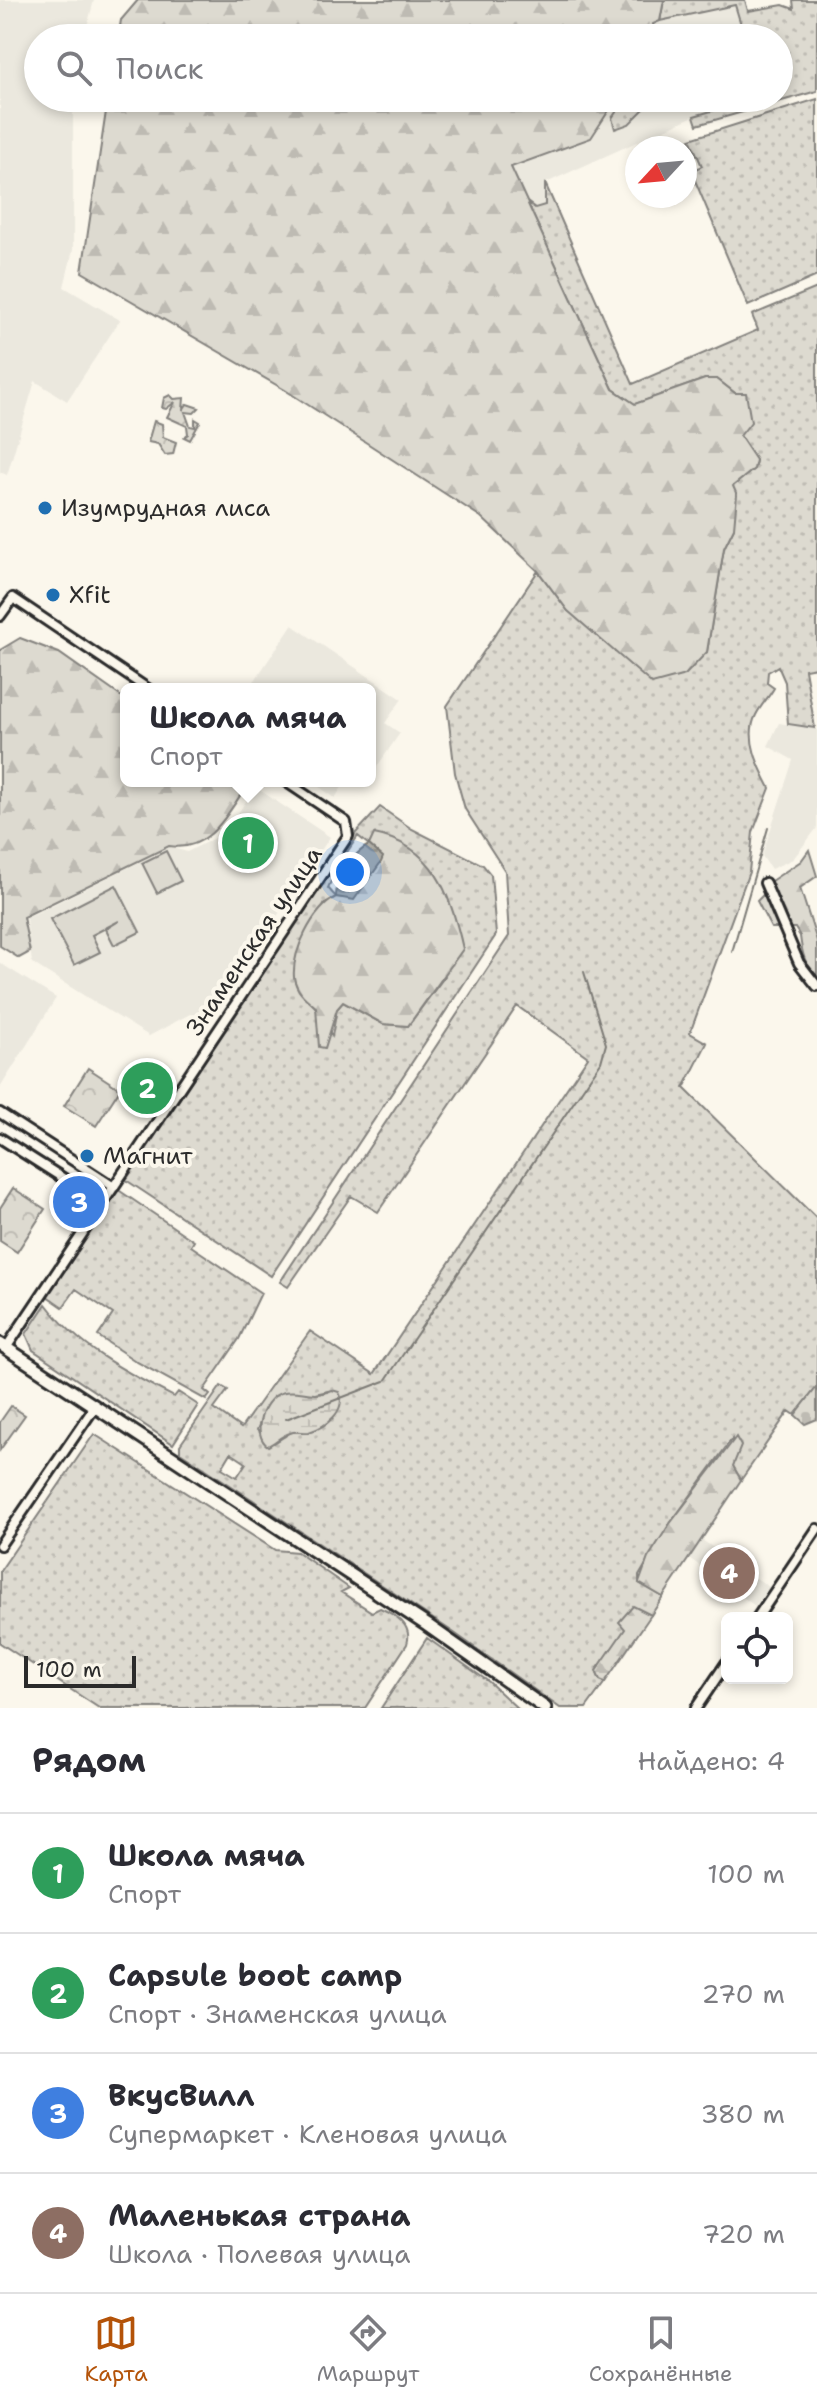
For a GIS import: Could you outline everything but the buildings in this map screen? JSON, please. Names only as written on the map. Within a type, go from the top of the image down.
[{"type":"street","points":[[0,616],[13,598],[139,683]]},
{"type":"street","name":"Знаменская улица","points":[[3,1346],[114,1187],[348,836],[346,822],[294,787]]},
{"type":"street","points":[[765,883],[799,963],[817,986]]},
{"type":"street","points":[[0,1113],[114,1187]]},
{"type":"street","points":[[0,1138],[102,1203]]},
{"type":"street","points":[[3,1346],[427,1625],[545,1708]]},
{"type":"street","points":[[0,1545],[94,1408]]},
{"type":"street","points":[[761,1612],[817,1529]]},
{"type":"street","points":[[696,1708],[721,1671]]},
{"type":"shaded area","points":[[0,0],[94,0],[88,24],[24,24],[24,112],[73,112],[73,250],[64,287],[120,320],[67,401],[35,381],[7,475],[0,472]]},
{"type":"shaded area","points":[[735,5],[741,24],[653,24]]},
{"type":"shaded area","points":[[608,112],[708,112],[650,136],[625,136],[625,147],[546,183],[545,205],[535,208],[527,202],[510,167],[591,138]]},
{"type":"shaded area","points":[[292,625],[402,699],[385,723],[400,733],[376,768],[376,683],[253,683]]},
{"type":"shaded area","points":[[779,723],[817,729],[817,828],[793,859],[771,869],[762,856],[793,760],[768,746]]},
{"type":"shaded area","points":[[255,787],[330,837],[205,1024],[190,1014],[149,1036],[32,963],[26,918],[170,847],[187,852],[226,832]]},
{"type":"shaded area","points":[[319,787],[342,787],[335,798]]},
{"type":"shaded area","points":[[0,963],[56,998],[0,1088]]},
{"type":"shaded area","points":[[702,1540],[769,1587],[755,1606],[689,1558]]},
{"type":"green space","points":[[138,0],[664,0],[660,21],[653,24],[120,24]]},
{"type":"green space","points":[[664,0],[745,0],[748,11],[783,5],[794,9],[793,0],[817,0],[817,91],[793,98],[793,24],[741,24],[735,5],[660,21]]},
{"type":"green space","points":[[817,99],[817,276],[748,306],[697,185],[697,168],[702,166],[697,155],[697,137],[776,112],[793,112],[793,107]]},
{"type":"green space","points":[[106,112],[608,112],[591,138],[511,167],[613,389],[635,404],[705,379],[717,379],[735,393],[746,393],[751,422],[740,436],[756,460],[754,469],[733,486],[737,495],[734,528],[724,548],[707,652],[685,675],[652,684],[568,611],[538,571],[481,517],[285,390],[82,272]]},
{"type":"green space","points":[[616,112],[641,112],[629,124],[615,129],[612,118]]},
{"type":"green space","points":[[708,112],[743,112],[697,125],[694,116]]},
{"type":"green space","points":[[545,183],[633,384],[758,330],[752,315],[817,288],[817,667],[805,669],[815,728],[788,724],[785,682],[778,666],[768,672],[767,683],[774,688],[756,715],[752,743],[770,788],[753,832],[749,872],[690,1033],[707,1043],[684,1088],[817,1219],[817,1387],[795,1415],[789,1411],[741,1480],[733,1466],[735,1454],[732,1439],[669,1525],[639,1576],[639,1583],[663,1597],[651,1615],[641,1611],[596,1671],[600,1680],[605,1682],[586,1708],[560,1708],[453,1632],[180,1452],[180,1445],[221,1386],[228,1390],[214,1409],[241,1428],[310,1331],[374,1374],[588,1057],[517,1006],[378,1212],[351,1196],[288,1287],[280,1282],[509,936],[505,871],[465,809],[455,773],[447,706],[538,571],[568,611],[707,652],[724,548],[734,528],[733,486],[754,469],[756,461],[740,436],[735,393],[717,379],[705,379],[635,404],[613,389],[527,202],[535,208],[545,205]],"holes":[[[332,1390],[301,1432],[293,1431],[274,1443],[257,1430],[267,1405]],[[231,1453],[246,1463],[237,1477],[222,1468]]]},
{"type":"green space","points":[[170,395],[174,399],[184,398],[183,410],[187,404],[199,408],[194,413],[185,412],[190,426],[195,427],[195,419],[200,422],[190,440],[184,437],[188,434],[187,426],[167,417],[175,402],[166,409],[162,408],[164,398]]},
{"type":"green space","points":[[154,421],[162,424],[163,437],[176,442],[173,454],[165,455],[158,444],[148,442]]},
{"type":"green space","points":[[20,638],[59,653],[120,696],[120,787],[241,787],[243,791],[222,822],[204,839],[182,847],[169,846],[23,917],[30,952],[19,958],[0,946],[0,650]]},
{"type":"green space","points":[[380,807],[412,829],[483,865],[491,875],[496,935],[271,1276],[126,1180],[353,836]],"holes":[[[375,834],[445,976],[408,1026],[383,1024],[343,1002],[337,1009],[332,1036],[320,1013],[300,990],[295,968],[325,903],[336,897],[328,888],[337,867],[358,836],[369,845]]]},
{"type":"green space","points":[[374,834],[412,849],[436,875],[452,910],[463,949],[408,1026],[383,1024],[343,1002],[337,1009],[325,1048],[319,1047],[316,1007],[302,995],[295,982],[296,956],[305,932],[319,911],[336,897],[354,899],[382,857],[369,845]]},
{"type":"green space","points":[[809,850],[817,876],[800,888],[817,941],[817,980],[807,964],[795,928],[771,928],[757,901],[770,888],[771,881],[801,861]]},
{"type":"green space","points":[[166,851],[181,881],[157,893],[142,863]]},
{"type":"green space","points":[[116,885],[140,932],[114,945],[106,929],[119,921],[92,935],[100,952],[74,965],[50,919]]},
{"type":"green space","points":[[88,1068],[120,1089],[96,1126],[64,1106]]},
{"type":"green space","points":[[13,1188],[45,1209],[17,1252],[0,1241],[0,1208]]},
{"type":"green space","points":[[117,1189],[194,1241],[191,1246],[261,1293],[239,1339],[204,1390],[210,1395],[206,1400],[137,1362],[98,1336],[113,1314],[76,1289],[63,1307],[47,1296]]},
{"type":"green space","points":[[46,1304],[73,1334],[104,1358],[174,1397],[178,1392],[198,1405],[173,1444],[33,1350],[26,1334]]},
{"type":"green space","points":[[817,1387],[817,1419],[805,1424],[795,1415]]},
{"type":"green space","points":[[332,1390],[339,1392],[341,1399],[338,1412],[328,1422],[309,1432],[287,1434],[268,1446],[263,1441],[261,1418],[274,1397],[294,1391],[317,1394]]},
{"type":"green space","points":[[11,1406],[25,1415],[0,1450],[0,1422]]},
{"type":"green space","points":[[94,1434],[275,1550],[297,1552],[349,1588],[341,1592],[372,1612],[380,1608],[402,1622],[408,1631],[407,1644],[365,1708],[99,1708],[0,1643],[0,1571]]},
{"type":"green space","points":[[736,1437],[741,1446],[733,1466],[741,1480],[663,1597],[639,1583],[648,1558],[669,1525]]},
{"type":"green space","points":[[633,1606],[651,1615],[605,1682],[600,1680],[596,1671],[625,1629],[619,1622]]},
{"type":"green space","points":[[427,1638],[489,1682],[517,1708],[381,1708]]},
{"type":"water","points":[[369,845],[383,857],[381,862],[354,900],[336,897],[346,867]]},
{"type":"waterway","points":[[732,952],[768,828]]},
{"type":"waterway","points":[[286,1419],[385,1381],[601,1062],[606,1044],[584,972]]},
{"type":"place","name":"Изумрудная лиса","points":[[45,508]]},
{"type":"place","name":"Xfit","points":[[53,595]]},
{"type":"place","name":"Школа мяча","points":[[248,843]]},
{"type":"place","name":"Capsule boot camp","points":[[147,1088]]},
{"type":"place","name":"Магнит","points":[[87,1156]]},
{"type":"place","name":"ВкусВилл","points":[[79,1202]]},
{"type":"place","name":"Маленькая страна","points":[[729,1573]]}]
